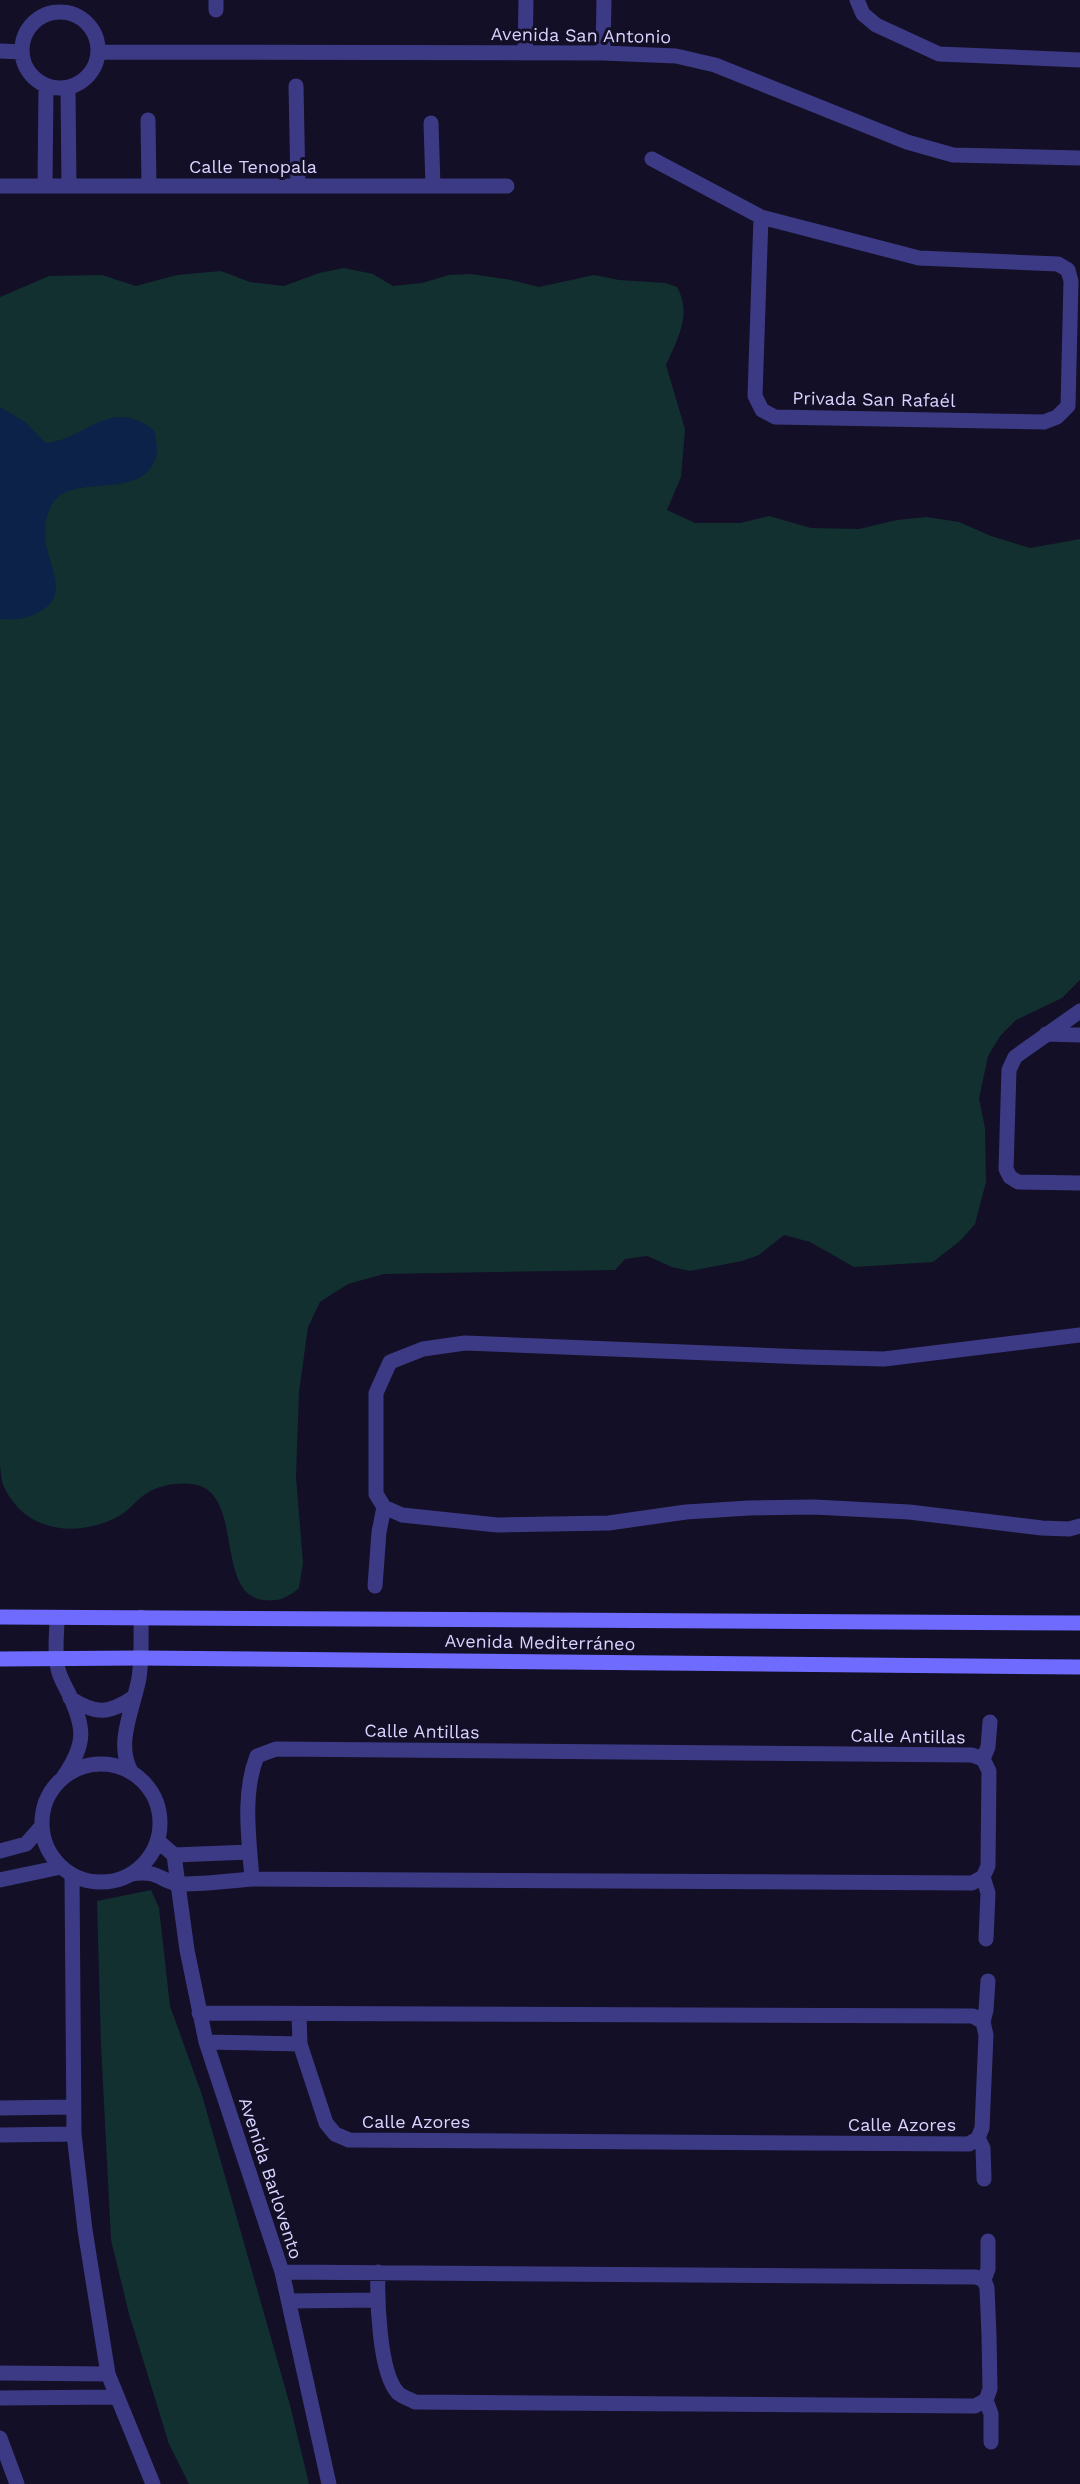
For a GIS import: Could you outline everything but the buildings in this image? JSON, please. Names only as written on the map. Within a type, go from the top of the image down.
[{"type":"street","points":[[525,53],[526,0]]},
{"type":"street","points":[[603,53],[604,0]]},
{"type":"street","points":[[857,0],[862,14],[876,26],[939,54],[1080,60]]},
{"type":"street","points":[[70,6],[92,27],[98,39],[99,52],[94,68],[83,81],[68,88],[46,86],[29,72],[22,52],[23,40],[29,28],[49,7],[70,6]]},
{"type":"street","points":[[0,51],[22,52]]},
{"type":"street","name":"Avenida San Antonio","points":[[99,52],[603,53],[676,56],[715,64],[906,142],[953,154],[1080,158]]},
{"type":"street","points":[[45,186],[46,86]]},
{"type":"street","points":[[296,86],[298,186]]},
{"type":"street","points":[[68,88],[69,186]]},
{"type":"street","points":[[148,120],[149,186]]},
{"type":"street","points":[[431,123],[433,186]]},
{"type":"street","name":"Privada San Rafaél","points":[[652,159],[761,217],[919,258],[1058,264],[1068,270],[1071,281],[1075,371],[1068,406],[1057,417],[1044,422],[775,417],[762,410],[755,396],[761,217]]},
{"type":"street","name":"Calle Tenopala","points":[[0,186],[507,186]]},
{"type":"street","points":[[1080,1011],[1015,1057],[1009,1070],[1006,1169],[1010,1177],[1018,1182],[1080,1183]]},
{"type":"street","points":[[1046,1034],[1080,1035]]},
{"type":"street","points":[[1080,1335],[884,1359],[806,1358],[465,1343],[423,1349],[390,1362],[376,1393],[376,1494],[384,1507],[402,1515],[497,1525],[609,1522],[738,1508],[814,1507],[909,1512],[1042,1528],[1068,1529],[1080,1526]]},
{"type":"street","points":[[375,1586],[379,1532],[384,1507]]},
{"type":"street","name":"Avenida Mediterráneo","points":[[0,1617],[1080,1623]]},
{"type":"street","points":[[132,1773],[126,1763],[124,1750],[139,1677],[141,1617]]},
{"type":"street","points":[[57,1618],[58,1672],[81,1726],[81,1747],[64,1776],[47,1797],[41,1827],[47,1849],[66,1871],[88,1881],[118,1880],[143,1865],[158,1841],[160,1828],[156,1802],[142,1780],[112,1765],[95,1764],[76,1769],[64,1776]]},
{"type":"street","name":"Avenida Mediterráneo","points":[[0,1659],[140,1658],[1080,1667]]},
{"type":"street","points":[[70,1698],[86,1708],[100,1711],[112,1709],[134,1697]]},
{"type":"street","points":[[983,1759],[988,1746],[990,1722]]},
{"type":"street","name":"Calle Antillas","points":[[252,1879],[250,1773],[257,1756],[276,1749],[972,1755],[983,1759],[989,1771],[988,1866],[983,1876],[988,1893],[986,1939]]},
{"type":"street","points":[[0,1851],[26,1844],[41,1827]]},
{"type":"street","points":[[158,1841],[174,1855],[250,1852]]},
{"type":"street","name":"Avenida Barlovento","points":[[174,1855],[187,1950],[206,2042],[282,2272],[329,2484]]},
{"type":"street","points":[[0,1880],[66,1871]]},
{"type":"street","points":[[66,1871],[74,2134],[85,2230],[108,2374],[153,2484]]},
{"type":"street","points":[[131,1874],[145,1872],[157,1874],[178,1884],[252,1879],[972,1883],[983,1876]]},
{"type":"street","name":"Calle Azores","points":[[299,2014],[300,2044],[326,2123],[335,2134],[349,2140],[969,2144],[978,2138],[982,2128],[986,2035],[983,2022],[987,2010],[988,1982]]},
{"type":"street","points":[[199,2013],[974,2016],[983,2022]]},
{"type":"street","points":[[206,2042],[300,2044]]},
{"type":"street","points":[[0,2108],[73,2107]]},
{"type":"street","points":[[0,2135],[74,2134]]},
{"type":"street","points":[[978,2138],[983,2148],[984,2178]]},
{"type":"street","points":[[988,2241],[988,2269],[984,2280],[987,2288],[990,2367],[990,2389],[986,2400],[991,2414],[991,2442]]},
{"type":"street","points":[[282,2272],[976,2277],[984,2280]]},
{"type":"street","points":[[378,2272],[377,2300],[389,2376],[398,2392],[415,2402],[975,2406],[986,2400]]},
{"type":"street","points":[[289,2301],[377,2300]]},
{"type":"street","points":[[0,2373],[108,2374]]},
{"type":"street","points":[[0,2398],[117,2397]]},
{"type":"street","points":[[0,2438],[17,2484]]},
{"type":"green space","points":[[344,268],[373,274],[393,286],[422,283],[449,275],[471,274],[539,287],[594,275],[619,280],[665,283],[677,287],[683,307],[682,326],[666,365],[685,429],[681,477],[667,510],[695,523],[740,523],[769,516],[811,528],[859,529],[897,520],[927,517],[959,522],[991,536],[1030,548],[1080,539],[1080,980],[1062,998],[1016,1020],[1001,1035],[988,1056],[979,1099],[985,1128],[986,1182],[975,1224],[961,1240],[933,1262],[854,1267],[810,1242],[784,1235],[759,1255],[742,1261],[690,1271],[672,1267],[647,1256],[625,1259],[615,1270],[384,1274],[348,1284],[320,1302],[308,1327],[299,1392],[296,1477],[303,1563],[299,1588],[282,1598],[262,1600],[247,1593],[238,1579],[225,1521],[219,1504],[208,1490],[187,1483],[163,1486],[143,1495],[119,1516],[103,1523],[71,1529],[40,1523],[26,1515],[15,1504],[2,1480],[0,1466],[0,297],[49,276],[102,275],[136,286],[177,275],[221,271],[250,282],[284,286],[319,273]]},
{"type":"green space","points":[[151,1890],[159,1908],[170,2006],[202,2095],[290,2405],[309,2484],[189,2484],[169,2444],[129,2314],[111,2240],[101,2045],[97,1901]]},
{"type":"water","points":[[0,407],[25,422],[46,443],[61,440],[98,422],[124,417],[138,421],[154,430],[157,448],[150,468],[139,478],[125,483],[76,489],[63,494],[53,503],[47,517],[45,533],[55,578],[54,598],[47,607],[35,614],[14,619],[0,619]]}]
